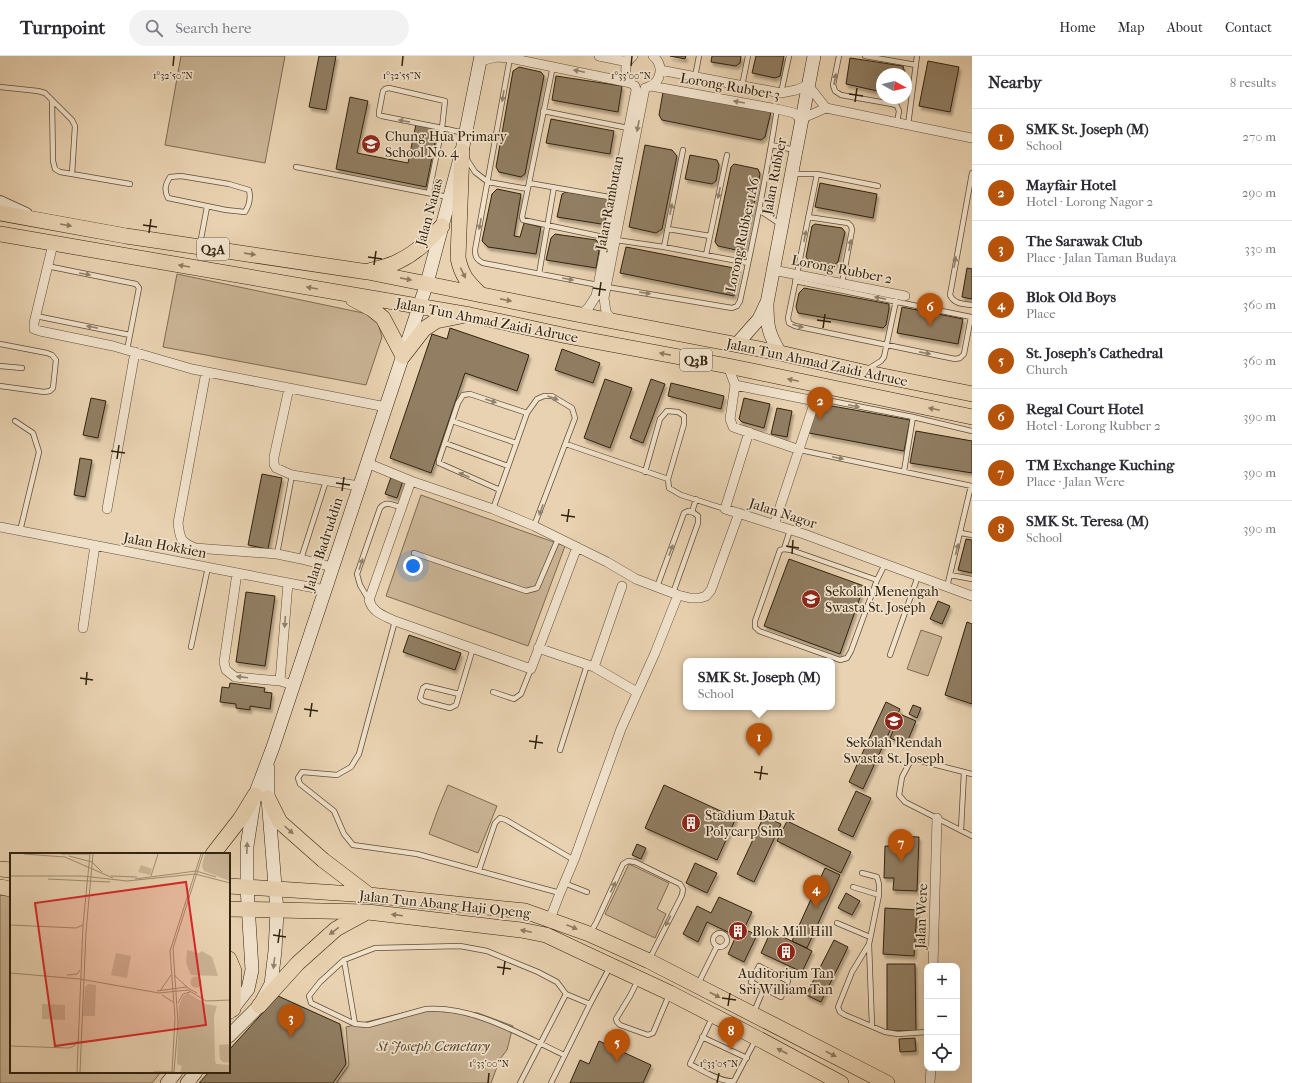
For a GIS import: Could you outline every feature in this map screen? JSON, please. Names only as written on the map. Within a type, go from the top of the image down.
[{"type":"main road","name":"Jalan Rubber","points":[[780,353],[770,337],[767,323],[767,303],[814,56]]},
{"type":"main road","name":"Jalan Nanas","points":[[419,306],[427,283],[462,151],[480,59]]},
{"type":"main road","points":[[462,151],[458,258],[461,271],[468,282],[481,295]]},
{"type":"main road","name":"Jalan Tun Ahmad Zaidi Adruce","points":[[0,214],[126,236],[368,272],[780,353],[863,372],[972,394]]},
{"type":"main road","points":[[368,272],[398,262],[424,244],[442,226]]},
{"type":"main road","name":"Jalan Tun Ahmad Zaidi Adruce","points":[[0,234],[470,315],[567,336],[728,366],[972,417]]},
{"type":"main road","points":[[342,293],[372,309],[383,318],[403,356],[424,329],[436,321],[470,315]]},
{"type":"main road","name":"Jalan Rubber","points":[[736,345],[759,319],[767,303]]},
{"type":"main road","name":"Jalan Badruddin","points":[[231,1011],[248,989],[252,970],[247,887],[247,846],[250,822],[261,796],[273,747],[419,306]]},
{"type":"main road","points":[[214,853],[241,818],[261,796],[280,822],[323,860],[369,895]]},
{"type":"main road","name":"Jalan Badruddin","points":[[230,1035],[259,1006],[271,984],[275,950],[277,911],[261,796]]},
{"type":"main road","points":[[0,869],[10,870]]},
{"type":"main road","name":"Jalan Tun Abang Haji Openg","points":[[230,886],[369,895],[525,911],[589,934],[649,961],[887,1083]]},
{"type":"main road","points":[[0,887],[10,889]]},
{"type":"main road","name":"Jalan Tun Abang Haji Openg","points":[[230,909],[368,912],[521,930],[546,935],[670,993],[841,1083]]},
{"type":"main road","points":[[259,1006],[298,963],[336,929],[368,912]]},
{"type":"main road","points":[[230,961],[234,971],[231,1011]]},
{"type":"main road","points":[[167,1083],[175,1073]]},
{"type":"main road","points":[[187,1083],[195,1073]]},
{"type":"street","name":"Lorong Rubber 3","points":[[480,59],[497,56],[553,66],[648,87],[777,109],[794,113],[801,119]]},
{"type":"street","points":[[599,56],[623,61],[631,58]]},
{"type":"street","points":[[653,56],[658,62],[660,70]]},
{"type":"street","points":[[631,58],[626,64],[626,74],[633,84]]},
{"type":"street","name":"Lorong Rubber 3","points":[[660,70],[742,87],[781,93],[796,90],[808,85]]},
{"type":"street","name":"Jalan Rambutan","points":[[613,321],[606,312],[603,286],[612,239],[648,87],[658,79],[660,70]]},
{"type":"street","name":"Jalan Rambutan","points":[[612,239],[615,198],[636,90],[633,84]]},
{"type":"street","points":[[808,85],[826,108]]},
{"type":"street","points":[[801,119],[826,108],[972,138]]},
{"type":"street","points":[[0,202],[43,221]]},
{"type":"street","points":[[53,244],[34,329],[113,346],[192,369],[386,407]]},
{"type":"street","name":"Lorong Rubber 2","points":[[773,270],[796,278],[842,283],[905,296]]},
{"type":"street","name":"Jalan Rambutan","points":[[581,315],[589,307],[603,286]]},
{"type":"street","points":[[107,509],[131,351]]},
{"type":"street","points":[[728,366],[735,385],[730,419],[733,427],[800,450]]},
{"type":"street","points":[[206,372],[178,523],[179,536],[185,544],[195,548],[277,554],[332,567]]},
{"type":"street","points":[[735,385],[810,400],[816,398],[827,387]]},
{"type":"street","points":[[289,388],[274,456],[274,464],[276,468],[292,474],[359,486]]},
{"type":"street","points":[[774,524],[800,450],[816,398]]},
{"type":"street","points":[[725,509],[749,432]]},
{"type":"street","points":[[367,463],[411,481],[493,509],[534,526],[607,562],[630,576],[690,598],[700,598],[706,596],[711,590],[739,513]]},
{"type":"street","points":[[411,481],[369,600],[371,607],[395,621],[531,669],[577,547]]},
{"type":"street","name":"Jalan Nagor","points":[[725,509],[774,524],[972,596]]},
{"type":"street","name":"Jalan Hokkien","points":[[0,527],[325,590]]},
{"type":"street","points":[[83,628],[95,546]]},
{"type":"street","points":[[237,573],[224,662],[226,670],[235,677],[280,681],[293,685]]},
{"type":"street","points":[[280,681],[288,583]]},
{"type":"street","points":[[591,666],[622,586]]},
{"type":"street","points":[[550,919],[574,860],[621,729],[656,653],[676,594]]},
{"type":"street","points":[[538,648],[591,666],[637,692]]},
{"type":"street","name":"Jalan Were","points":[[933,963],[937,818]]},
{"type":"street","points":[[930,1083],[931,1071]]},
{"type":"lane","points":[[695,77],[699,56]]},
{"type":"lane","points":[[742,87],[748,56]]},
{"type":"lane","points":[[781,93],[789,56]]},
{"type":"lane","points":[[839,56],[833,85],[835,91],[841,95],[897,106],[899,112],[896,123]]},
{"type":"lane","points":[[865,56],[884,58],[916,65]]},
{"type":"lane","points":[[908,125],[917,56]]},
{"type":"lane","points":[[510,58],[475,256],[477,260],[483,264],[603,286]]},
{"type":"lane","points":[[553,66],[522,217],[523,220],[612,239],[748,263]]},
{"type":"lane","points":[[0,87],[45,93],[72,120],[75,126],[72,174]]},
{"type":"lane","points":[[428,192],[442,128],[445,101],[389,88],[383,91],[379,115],[442,128],[465,133]]},
{"type":"lane","points":[[52,100],[53,161],[55,169],[60,172],[130,184]]},
{"type":"lane","name":"Lorong Rubber 1A6","points":[[603,286],[732,308],[737,306],[740,301],[759,210],[777,109]]},
{"type":"lane","points":[[543,111],[628,128]]},
{"type":"lane","points":[[771,146],[796,150]]},
{"type":"lane","points":[[664,247],[683,150]]},
{"type":"lane","points":[[462,151],[475,172],[488,182],[528,189]]},
{"type":"lane","points":[[706,255],[727,155]]},
{"type":"lane","points":[[296,167],[450,197]]},
{"type":"lane","points":[[972,173],[970,191],[950,295],[952,300],[972,305]]},
{"type":"lane","points":[[791,174],[817,174],[878,186]]},
{"type":"lane","points":[[796,278],[896,302],[972,315],[964,354],[960,358],[955,359],[887,346],[795,326],[789,323],[788,318],[808,217],[817,174]]},
{"type":"lane","points":[[182,176],[223,183],[249,190],[251,197],[246,212],[207,206],[168,198],[165,193],[165,185],[170,177],[182,176]]},
{"type":"lane","points":[[529,183],[615,198]]},
{"type":"lane","points":[[539,274],[554,187]]},
{"type":"lane","points":[[199,247],[207,206]]},
{"type":"lane","points":[[759,210],[781,225]]},
{"type":"lane","points":[[808,217],[848,223],[851,226],[852,230],[842,283]]},
{"type":"lane","points":[[668,229],[710,236]]},
{"type":"lane","points":[[47,266],[136,284],[139,288],[130,335],[131,351]]},
{"type":"lane","points":[[863,372],[881,362],[884,357],[896,302]]},
{"type":"lane","points":[[36,316],[130,335]]},
{"type":"lane","points":[[0,344],[47,353],[52,355],[56,360],[53,388],[50,391],[44,392],[0,386]]},
{"type":"lane","points":[[0,366],[22,368]]},
{"type":"lane","points":[[500,490],[439,464],[458,403],[463,395],[470,394],[527,414]]},
{"type":"lane","points":[[493,509],[527,414],[537,399],[544,396],[552,396],[572,408],[575,418],[534,526]]},
{"type":"lane","points":[[816,398],[913,417],[972,431]]},
{"type":"lane","points":[[566,444],[645,472],[668,479],[684,424],[684,416],[678,412],[667,411],[660,419],[645,472]]},
{"type":"lane","points":[[904,472],[913,417]]},
{"type":"lane","points":[[15,421],[33,433],[39,452],[20,531]]},
{"type":"lane","points":[[452,421],[516,443]]},
{"type":"lane","points":[[445,443],[508,466]]},
{"type":"lane","points":[[800,450],[972,486],[947,587]]},
{"type":"lane","points":[[277,554],[292,474]]},
{"type":"lane","name":"Jalan Nagor","points":[[668,479],[670,488],[681,495],[725,509]]},
{"type":"lane","points":[[301,559],[326,481]]},
{"type":"lane","points":[[692,512],[696,499]]},
{"type":"lane","points":[[369,600],[360,586],[357,574],[380,508],[383,504],[389,503],[402,508]]},
{"type":"lane","points":[[657,587],[684,513],[688,511],[692,512],[698,516],[698,523],[676,594]]},
{"type":"lane","points":[[784,549],[790,530]]},
{"type":"lane","points":[[961,533],[972,535]]},
{"type":"lane","points":[[414,553],[526,591],[538,588],[558,539]]},
{"type":"lane","points":[[834,658],[759,631],[755,627],[754,621],[780,550],[791,550],[877,580]]},
{"type":"lane","points":[[835,658],[840,660],[847,658],[851,651],[884,564]]},
{"type":"lane","points":[[191,647],[208,567]]},
{"type":"lane","points":[[950,575],[972,579]]},
{"type":"lane","points":[[890,655],[918,576]]},
{"type":"lane","points":[[395,621],[359,754],[351,767],[337,775],[302,772],[298,778],[300,784],[334,811],[344,834],[353,845],[417,854],[560,892]]},
{"type":"lane","points":[[459,694],[426,686],[423,688],[420,698],[423,701],[450,708],[456,705],[473,648]]},
{"type":"lane","points":[[560,750],[591,666]]},
{"type":"lane","points":[[493,692],[514,699],[521,694],[531,669]]},
{"type":"lane","points":[[972,774],[917,760],[910,762],[902,777],[899,795],[905,802],[972,836]]},
{"type":"lane","points":[[962,830],[964,772]]},
{"type":"lane","points":[[479,870],[495,823],[500,818],[506,820],[574,860]]},
{"type":"lane","points":[[589,934],[596,923],[623,864],[628,861],[635,862],[680,884],[683,890],[682,895],[649,961]]},
{"type":"lane","points":[[862,873],[877,877],[879,884],[879,895],[869,944],[872,1026]]},
{"type":"lane","points":[[564,883],[587,892]]},
{"type":"lane","points":[[853,887],[879,895]]},
{"type":"lane","points":[[837,923],[870,936]]},
{"type":"lane","points":[[869,944],[852,972],[838,1007],[840,1012],[885,1032],[898,1034],[924,1032]]},
{"type":"lane","points":[[697,985],[717,946]]},
{"type":"lane","points":[[564,1055],[492,1021],[460,1012],[434,1008],[368,1025],[355,1024],[311,1003],[309,996],[320,982],[344,960],[375,948],[466,947],[487,951],[538,972],[557,982],[566,994],[590,1004]]},
{"type":"lane","points":[[344,960],[355,1024]]},
{"type":"lane","points":[[551,1083],[590,1004],[611,966]]},
{"type":"lane","points":[[758,966],[788,981],[781,997],[764,988],[751,982],[758,966]]},
{"type":"lane","points":[[638,978],[630,996],[616,1019],[620,1025],[648,1035],[653,1033],[670,993]]},
{"type":"lane","points":[[752,1015],[764,988]]},
{"type":"lane","points":[[520,1083],[566,994]]},
{"type":"lane","points":[[714,1016],[702,1037],[690,1064],[716,1077],[729,1082],[734,1081],[757,1038]]},
{"type":"lane","points":[[702,1037],[747,1058]]},
{"type":"green space","points":[[181,56],[285,56],[265,163],[165,145]]},
{"type":"green space","points":[[177,274],[368,314],[378,323],[382,337],[366,385],[163,347]]},
{"type":"green space","points":[[421,495],[565,546],[528,646],[386,596]]},
{"type":"green space","points":[[921,630],[942,637],[928,676],[907,669]]},
{"type":"green space","points":[[448,785],[497,806],[478,853],[429,834]]},
{"type":"green space","points":[[629,864],[669,883],[657,909],[666,914],[655,938],[605,914]]},
{"type":"green space","points":[[0,892],[10,894],[10,1073],[160,1073],[152,1083],[0,1083]]},
{"type":"green space","name":"St Joseph Cemetary","points":[[427,1007],[478,1013],[513,1026],[507,1050],[500,1059],[491,1083],[336,1083],[349,1065],[346,1027]]},
{"type":"building","points":[[319,56],[336,56],[326,110],[309,107]]},
{"type":"building","points":[[670,56],[686,56],[685,59]]},
{"type":"building","points":[[712,56],[741,56],[740,63],[736,66],[711,62]]},
{"type":"building","points":[[756,56],[784,56],[780,76],[775,78],[752,73]]},
{"type":"building","points":[[850,58],[903,66],[904,68],[876,68],[876,91],[846,84]]},
{"type":"building","points":[[928,61],[959,67],[950,112],[919,106]]},
{"type":"building","points":[[519,67],[541,72],[544,76],[525,174],[521,177],[499,172],[496,167],[513,71]]},
{"type":"building","points":[[556,76],[622,86],[618,112],[552,100]]},
{"type":"building","points":[[663,92],[771,112],[765,137],[761,140],[662,120],[659,115]]},
{"type":"building","points":[[350,97],[368,101],[357,153],[408,163],[416,124],[438,128],[426,187],[336,169]]},
{"type":"building","points":[[551,119],[614,131],[610,154],[546,143]]},
{"type":"building","points":[[645,145],[672,150],[677,156],[662,229],[656,233],[629,227]]},
{"type":"building","points":[[690,155],[717,160],[719,165],[716,181],[712,184],[685,179]]},
{"type":"building","points":[[734,164],[758,169],[760,174],[745,248],[741,251],[718,246],[715,242],[731,167]]},
{"type":"building","points":[[820,183],[877,194],[873,218],[815,207]]},
{"type":"building","points":[[497,189],[521,194],[514,236],[520,237],[524,223],[541,227],[536,254],[488,247],[482,241],[492,194]]},
{"type":"building","points":[[566,192],[607,198],[608,202],[605,222],[601,224],[557,217],[562,194]]},
{"type":"building","points":[[815,224],[842,228],[845,232],[838,262],[834,265],[809,261],[806,257],[812,226]]},
{"type":"building","points":[[555,234],[596,240],[600,245],[596,268],[546,260],[551,238]]},
{"type":"building","points":[[626,247],[739,269],[734,296],[620,273]]},
{"type":"building","points":[[967,268],[972,269],[972,299],[962,297]]},
{"type":"building","points":[[804,288],[889,304],[886,325],[883,328],[798,313],[796,307],[799,293]]},
{"type":"building","points":[[902,307],[963,319],[958,344],[897,333]]},
{"type":"building","points":[[450,328],[529,355],[517,391],[465,373],[431,473],[390,458],[432,334],[447,339]]},
{"type":"building","points":[[562,349],[600,363],[593,383],[555,370]]},
{"type":"building","points":[[605,379],[632,388],[610,448],[584,438]]},
{"type":"building","points":[[651,379],[665,384],[643,443],[630,438]]},
{"type":"building","points":[[671,383],[724,396],[721,409],[668,396]]},
{"type":"building","points":[[91,398],[106,401],[98,438],[83,435]]},
{"type":"building","points":[[744,398],[770,404],[764,428],[742,422],[739,419]]},
{"type":"building","points":[[821,404],[910,420],[904,451],[809,433],[814,408]]},
{"type":"building","points":[[777,408],[792,411],[787,437],[771,434]]},
{"type":"building","points":[[916,431],[972,441],[972,473],[910,463]]},
{"type":"building","points":[[80,458],[92,460],[85,497],[74,495]]},
{"type":"building","points":[[262,474],[282,478],[268,549],[248,545]]},
{"type":"building","points":[[391,477],[403,481],[397,498],[385,494]]},
{"type":"building","points":[[966,539],[972,540],[972,573],[958,570]]},
{"type":"building","points":[[789,559],[864,586],[840,654],[764,626]]},
{"type":"building","points":[[246,592],[275,596],[265,666],[236,662]]},
{"type":"building","points":[[938,601],[950,606],[942,624],[930,619]]},
{"type":"building","points":[[967,622],[972,624],[972,704],[945,695]]},
{"type":"building","points":[[409,635],[461,653],[455,670],[403,652]]},
{"type":"building","points":[[230,683],[265,688],[264,692],[272,693],[270,709],[250,706],[250,710],[236,708],[236,704],[220,702],[222,687],[229,688]]},
{"type":"building","points":[[886,702],[900,709],[863,789],[849,782]]},
{"type":"building","points":[[913,705],[921,708],[917,718],[909,714]]},
{"type":"building","points":[[900,714],[916,721],[906,745],[890,738]]},
{"type":"building","name":"Stadium Datuk Polycarp Sim","points":[[664,785],[736,818],[717,860],[645,828]]},
{"type":"building","points":[[856,791],[871,798],[853,837],[838,830]]},
{"type":"building","points":[[764,816],[781,824],[754,882],[737,874]]},
{"type":"building","points":[[787,821],[851,852],[841,873],[777,841]]},
{"type":"building","points":[[894,836],[919,837],[917,891],[893,890],[894,878],[884,878],[885,846],[894,846]]},
{"type":"building","points":[[637,844],[646,848],[641,859],[632,855]]},
{"type":"building","points":[[695,863],[717,873],[707,893],[686,883]]},
{"type":"building","points":[[825,868],[840,875],[807,948],[792,941]]},
{"type":"building","points":[[846,893],[860,901],[852,915],[838,908]]},
{"type":"building","name":"Blok Mill Hill","points":[[719,897],[752,912],[744,929],[757,935],[744,962],[728,954],[736,936],[707,922],[698,942],[683,934],[697,906],[711,913]]},
{"type":"building","points":[[885,908],[917,910],[914,956],[883,954]]},
{"type":"building","name":"Auditorium Tan Sri William Tan","points":[[771,931],[812,951],[802,972],[761,953]]},
{"type":"building","points":[[834,940],[848,947],[821,1002],[806,995]]},
{"type":"building","points":[[887,964],[915,964],[916,1031],[887,1031]]},
{"type":"building","points":[[278,996],[340,1024],[346,1064],[333,1083],[199,1083],[208,1073],[230,1073],[230,1049]]},
{"type":"building","points":[[915,1038],[916,1051],[900,1052],[899,1039]]},
{"type":"building","points":[[599,1041],[651,1065],[643,1083],[570,1083],[580,1060],[589,1064]]},
{"type":"place","name":"Chung Hua Primary School No. 4","points":[[371,144]]},
{"type":"place","name":"Regal Court Hotel","points":[[930,326]]},
{"type":"place","name":"Mayfair Hotel","points":[[820,420]]},
{"type":"place","name":"Sekolah Menengah Swasta St. Joseph","points":[[811,599]]},
{"type":"place","name":"Sekolah Rendah Swasta St. Joseph","points":[[894,721]]},
{"type":"place","name":"SMK St. Joseph (M)","points":[[759,756]]},
{"type":"place","name":"Stadium Datuk Polycarp Sim","points":[[691,823]]},
{"type":"place","name":"TM Exchange Kuching","points":[[901,862]]},
{"type":"place","name":"Blok Old Boys","points":[[816,908]]},
{"type":"place","name":"Blok Mill Hill","points":[[738,931]]},
{"type":"place","name":"Auditorium Tan Sri William Tan","points":[[786,952]]},
{"type":"place","name":"The Sarawak Club","points":[[291,1037]]},
{"type":"place","name":"SMK St. Teresa (M)","points":[[731,1050]]},
{"type":"place","name":"St. Joseph's Cathedral","points":[[617,1062]]}]
